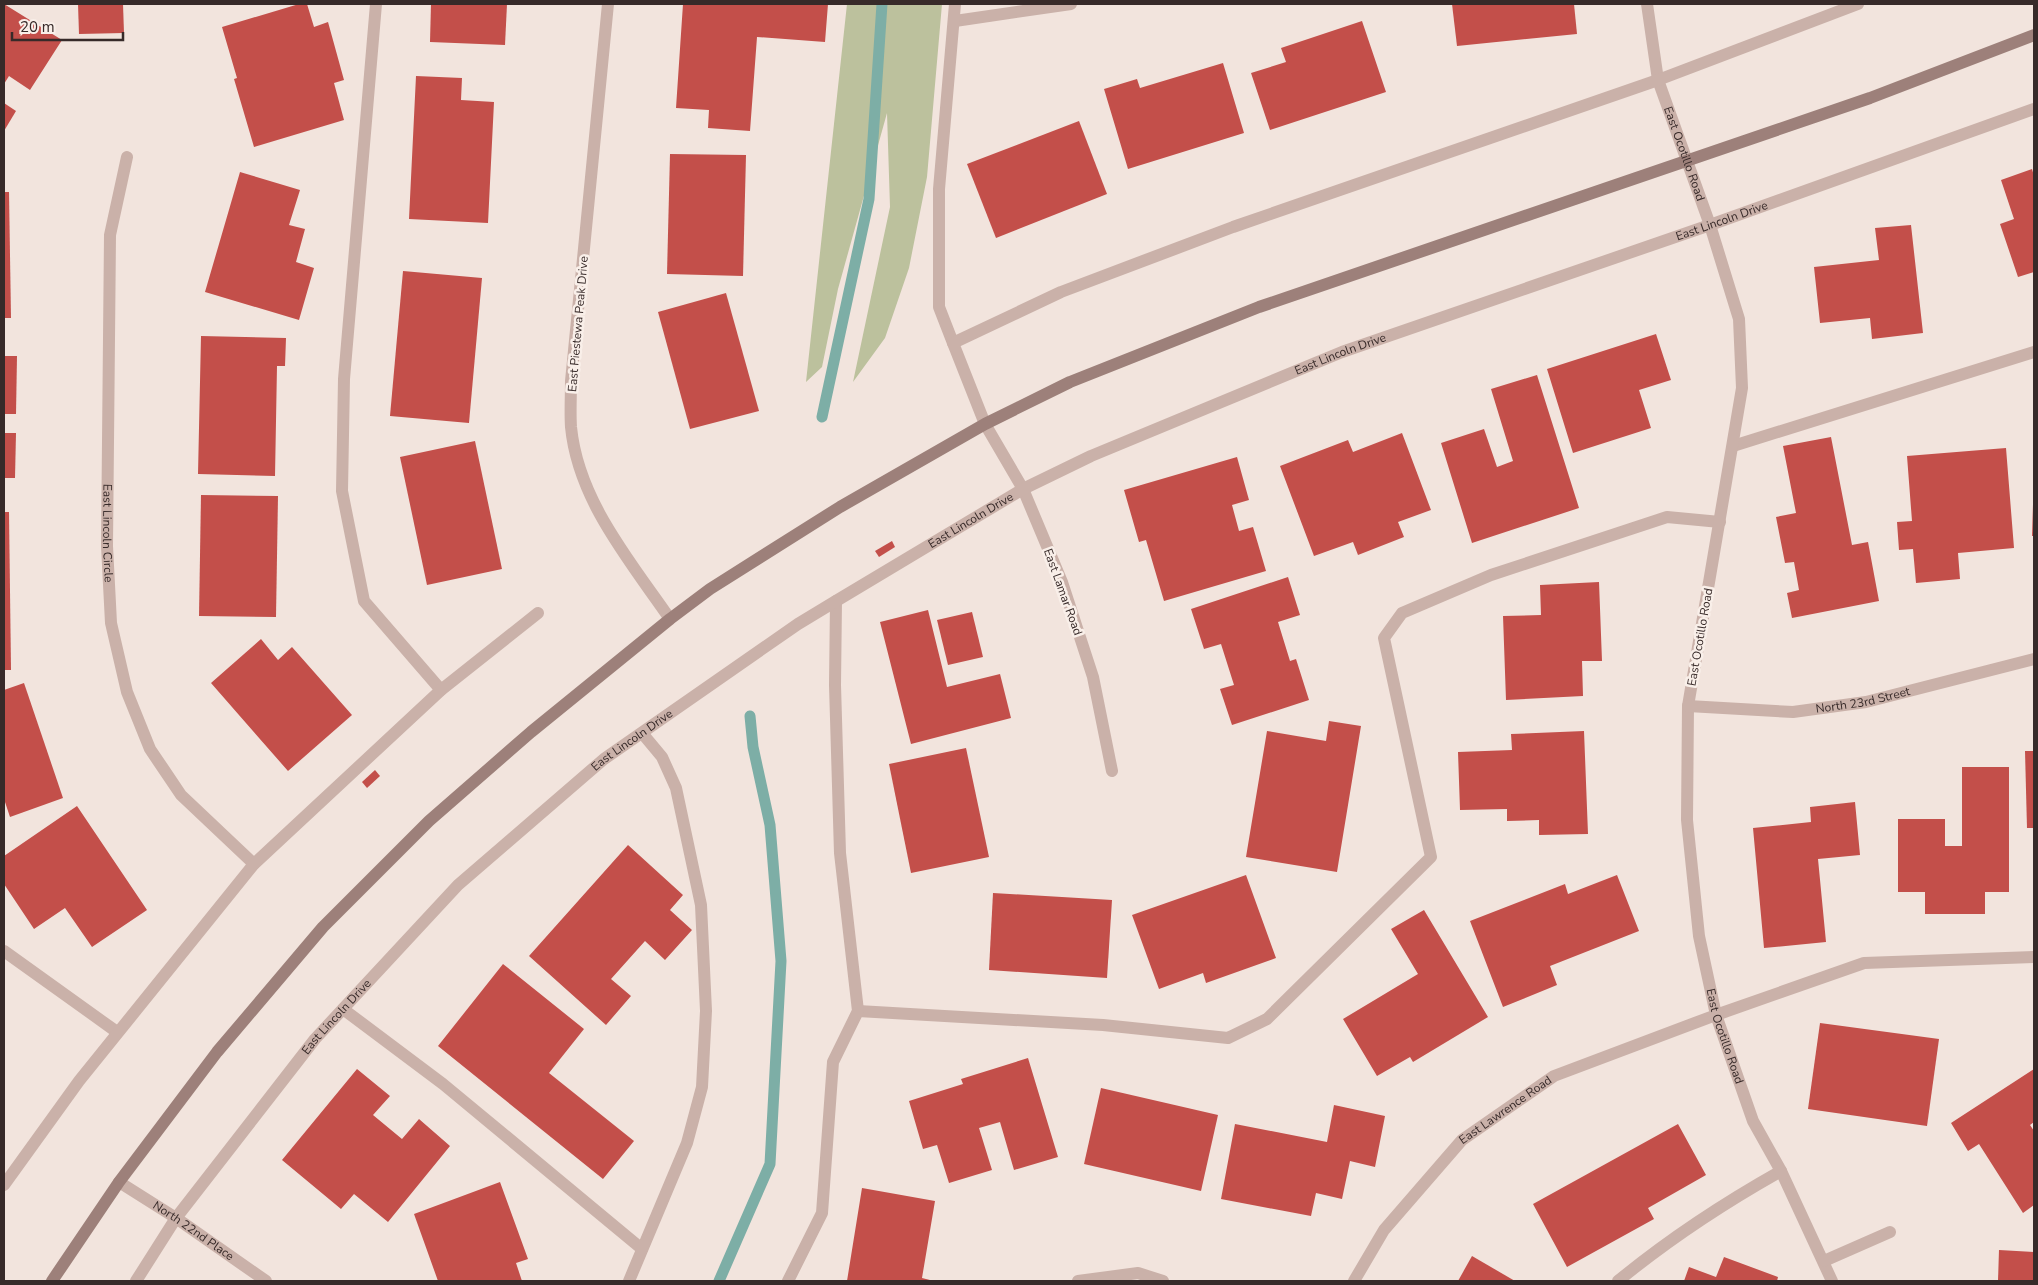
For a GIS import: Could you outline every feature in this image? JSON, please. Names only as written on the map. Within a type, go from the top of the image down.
[{"type":"main road","points":[[52,1281],[119,1182],[217,1052],[323,927],[429,821],[531,732],[670,619],[710,589],[832,512],[985,424],[1070,382],[1259,307],[1687,159],[1870,98],[2034,35]]},
{"type":"street","points":[[376,4],[344,378],[342,491],[364,601],[442,690]]},
{"type":"street","name":"East Piestewa Peak Drive","points":[[608,4],[571,381],[571,428],[581,469],[594,501],[624,553],[670,619]]},
{"type":"street","points":[[955,4],[955,21],[938,188],[939,307],[985,424]]},
{"type":"street","points":[[955,21],[1071,4]]},
{"type":"street","name":"East Ocotillo Road","points":[[1647,4],[1658,80],[1710,225],[1739,319],[1742,388],[1688,706],[1687,820],[1699,936],[1716,1015],[1753,1121],[1780,1171],[1832,1281]]},
{"type":"street","points":[[953,343],[1061,292],[1233,227],[1658,80],[1858,4]]},
{"type":"street","name":"East Lincoln Drive","points":[[136,1281],[176,1218],[315,1039],[458,885],[604,759],[836,601],[1023,489],[1091,456],[1342,352],[1710,225],[2034,109]]},
{"type":"street","name":"East Lincoln Circle","points":[[127,157],[110,235],[107,546],[111,623],[127,692],[150,749],[181,795],[254,864]]},
{"type":"street","points":[[1733,446],[2034,352]]},
{"type":"street","name":"East Lamar Road","points":[[985,424],[1023,489],[1062,582],[1093,677],[1112,771]]},
{"type":"street","points":[[858,1011],[1103,1025],[1228,1038],[1267,1020],[1431,857],[1384,638],[1402,612],[1491,575],[1667,517],[1720,522]]},
{"type":"street","points":[[788,1281],[822,1213],[833,1062],[858,1011],[840,853],[835,685],[836,601]]},
{"type":"street","points":[[4,1185],[117,1032],[254,864],[442,690],[538,612]]},
{"type":"street","name":"North 23rd Street","points":[[1688,706],[1793,712],[1866,702],[2034,659]]},
{"type":"street","points":[[629,1281],[687,1143],[702,1087],[706,1011],[700,905],[676,788],[662,757],[642,733]]},
{"type":"street","points":[[4,950],[117,1032]]},
{"type":"street","name":"East Lawrence Road","points":[[1354,1281],[1384,1230],[1462,1140],[1554,1076],[1864,962],[2034,957]]},
{"type":"street","points":[[343,1009],[443,1084],[642,1249]]},
{"type":"street","points":[[1618,1281],[1642,1261],[1780,1171]]},
{"type":"street","name":"North 22nd Place","points":[[119,1182],[176,1218],[266,1281]]},
{"type":"street","points":[[1824,1261],[1890,1232]]},
{"type":"street","points":[[1078,1281],[1138,1273],[1164,1281]]},
{"type":"green space","points":[[847,4],[942,4],[927,177],[909,268],[885,338],[853,382],[890,207],[887,113],[838,289],[822,367],[806,382]]},
{"type":"building","points":[[4,4],[62,40],[30,90],[9,76],[4,84]]},
{"type":"building","points":[[78,4],[123,4],[124,33],[79,34]]},
{"type":"building","points":[[299,4],[307,4],[314,27],[328,22],[344,80],[334,83],[344,120],[254,147],[234,79],[237,78],[222,27]]},
{"type":"building","points":[[431,4],[507,4],[505,45],[430,42]]},
{"type":"building","points":[[683,4],[828,4],[825,42],[757,37],[750,131],[708,128],[709,110],[676,108]]},
{"type":"building","points":[[1452,4],[1574,4],[1577,34],[1457,46]]},
{"type":"building","points":[[1362,21],[1386,92],[1270,130],[1251,73],[1286,62],[1281,48]]},
{"type":"building","points":[[1223,63],[1244,133],[1128,169],[1104,89],[1137,79],[1140,88]]},
{"type":"building","points":[[416,76],[462,78],[461,100],[494,102],[488,223],[409,219]]},
{"type":"building","points":[[4,103],[16,111],[4,131]]},
{"type":"building","points":[[1079,121],[1107,194],[996,238],[967,164]]},
{"type":"building","points":[[670,154],[746,155],[743,276],[667,274]]},
{"type":"building","points":[[2032,169],[2034,176],[2034,272],[2018,277],[2000,224],[2014,219],[2001,180]]},
{"type":"building","points":[[240,172],[300,190],[289,225],[305,229],[296,262],[314,268],[299,320],[205,292]]},
{"type":"building","points":[[4,192],[9,192],[11,318],[4,318]]},
{"type":"building","points":[[1911,225],[1923,333],[1872,339],[1870,318],[1820,323],[1814,267],[1879,260],[1875,228]]},
{"type":"building","points":[[403,271],[482,278],[469,423],[390,416]]},
{"type":"building","points":[[726,293],[759,411],[690,429],[658,312]]},
{"type":"building","points":[[1656,334],[1671,380],[1639,390],[1651,428],[1573,453],[1547,369]]},
{"type":"building","points":[[201,336],[286,338],[285,366],[277,366],[275,476],[198,474]]},
{"type":"building","points":[[4,356],[17,356],[16,414],[4,414]]},
{"type":"building","points":[[1537,375],[1579,508],[1472,543],[1441,443],[1484,429],[1497,467],[1513,461],[1491,389]]},
{"type":"building","points":[[4,433],[16,433],[15,478],[4,478]]},
{"type":"building","points":[[1402,433],[1431,510],[1398,522],[1404,537],[1358,555],[1353,542],[1314,556],[1280,466],[1348,440],[1353,452]]},
{"type":"building","points":[[1831,437],[1852,545],[1868,542],[1879,601],[1792,618],[1787,593],[1799,590],[1794,562],[1785,563],[1776,517],[1796,513],[1783,446]]},
{"type":"building","points":[[475,441],[502,569],[427,585],[400,457]]},
{"type":"building","points":[[2006,448],[2014,548],[1958,553],[1960,579],[1916,583],[1913,549],[1899,550],[1897,522],[1912,521],[1907,456]]},
{"type":"building","points":[[1237,457],[1249,500],[1232,505],[1239,531],[1253,527],[1266,571],[1164,601],[1146,540],[1139,542],[1124,490]]},
{"type":"building","points":[[201,495],[278,496],[276,617],[199,616]]},
{"type":"building","points":[[2033,505],[2034,536],[2032,536]]},
{"type":"building","points":[[4,512],[9,512],[11,670],[4,670]]},
{"type":"building","points":[[892,541],[895,547],[879,557],[875,551]]},
{"type":"building","points":[[1288,577],[1300,615],[1278,622],[1290,661],[1296,659],[1309,700],[1232,725],[1220,689],[1234,685],[1221,644],[1204,649],[1191,609]]},
{"type":"building","points":[[1599,582],[1602,661],[1582,661],[1583,696],[1506,700],[1503,616],[1541,615],[1540,585]]},
{"type":"building","points":[[928,610],[947,687],[1000,674],[1011,718],[911,744],[880,622]]},
{"type":"building","points":[[972,612],[983,657],[948,665],[937,620]]},
{"type":"building","points":[[261,639],[278,660],[292,647],[352,715],[288,771],[211,683]]},
{"type":"building","points":[[24,683],[63,798],[10,817],[4,799],[4,690]]},
{"type":"building","points":[[1329,721],[1361,726],[1337,872],[1246,857],[1267,731],[1326,741]]},
{"type":"building","points":[[1584,731],[1588,834],[1539,835],[1539,820],[1507,821],[1507,809],[1460,810],[1458,752],[1512,750],[1511,734]]},
{"type":"building","points":[[966,748],[989,857],[911,873],[889,764]]},
{"type":"building","points":[[2025,751],[2034,751],[2034,828],[2027,828]]},
{"type":"building","points":[[1962,767],[2009,767],[2009,892],[1985,892],[1985,914],[1925,914],[1925,892],[1898,892],[1898,819],[1945,819],[1945,846],[1962,846]]},
{"type":"building","points":[[375,770],[380,776],[367,788],[362,782]]},
{"type":"building","points":[[1855,802],[1860,855],[1818,859],[1826,942],[1764,948],[1753,828],[1811,822],[1810,807]]},
{"type":"building","points":[[77,806],[147,910],[92,947],[65,908],[34,929],[4,884],[4,856]]},
{"type":"building","points":[[628,845],[683,895],[670,910],[692,930],[665,960],[645,941],[611,979],[631,996],[606,1025],[529,956]]},
{"type":"building","points":[[1246,875],[1276,958],[1206,983],[1203,973],[1159,989],[1132,915]]},
{"type":"building","points":[[1617,875],[1639,931],[1550,966],[1557,985],[1503,1007],[1470,921],[1565,884],[1568,894]]},
{"type":"building","points":[[993,893],[1112,900],[1107,978],[989,970]]},
{"type":"building","points":[[1424,910],[1488,1017],[1413,1062],[1410,1057],[1377,1076],[1343,1019],[1418,974],[1391,929]]},
{"type":"building","points":[[503,964],[584,1029],[549,1073],[634,1141],[603,1179],[438,1046]]},
{"type":"building","points":[[1820,1023],[1939,1039],[1927,1126],[1808,1109]]},
{"type":"building","points":[[1028,1058],[1058,1157],[1014,1170],[1000,1122],[979,1128],[992,1170],[949,1183],[937,1145],[923,1149],[909,1101],[963,1084],[961,1079]]},
{"type":"building","points":[[357,1069],[390,1096],[373,1115],[402,1139],[419,1119],[450,1146],[388,1222],[354,1194],[341,1209],[282,1160]]},
{"type":"building","points":[[2034,1069],[2034,1122],[2030,1125],[2034,1131],[2034,1205],[2023,1213],[1979,1144],[1968,1151],[1951,1123]]},
{"type":"building","points":[[1101,1088],[1218,1115],[1201,1191],[1084,1164]]},
{"type":"building","points":[[1334,1105],[1385,1116],[1375,1167],[1350,1161],[1342,1199],[1316,1193],[1311,1216],[1221,1199],[1235,1124],[1327,1142]]},
{"type":"building","points":[[1678,1124],[1706,1175],[1648,1208],[1654,1219],[1567,1267],[1533,1204]]},
{"type":"building","points":[[500,1182],[528,1259],[516,1263],[522,1281],[438,1281],[414,1214]]},
{"type":"building","points":[[862,1188],[935,1201],[922,1278],[934,1281],[847,1281]]},
{"type":"building","points":[[1999,1250],[2034,1252],[2034,1281],[1998,1281]]},
{"type":"building","points":[[1472,1256],[1515,1281],[1458,1281]]},
{"type":"building","points":[[1724,1257],[1778,1277],[1777,1281],[1684,1281],[1689,1267],[1716,1277]]},
{"type":"waterway","points":[[822,417],[869,199],[882,4]]},
{"type":"waterway","points":[[719,1281],[770,1164],[781,961],[770,825],[753,747],[750,716]]}]
